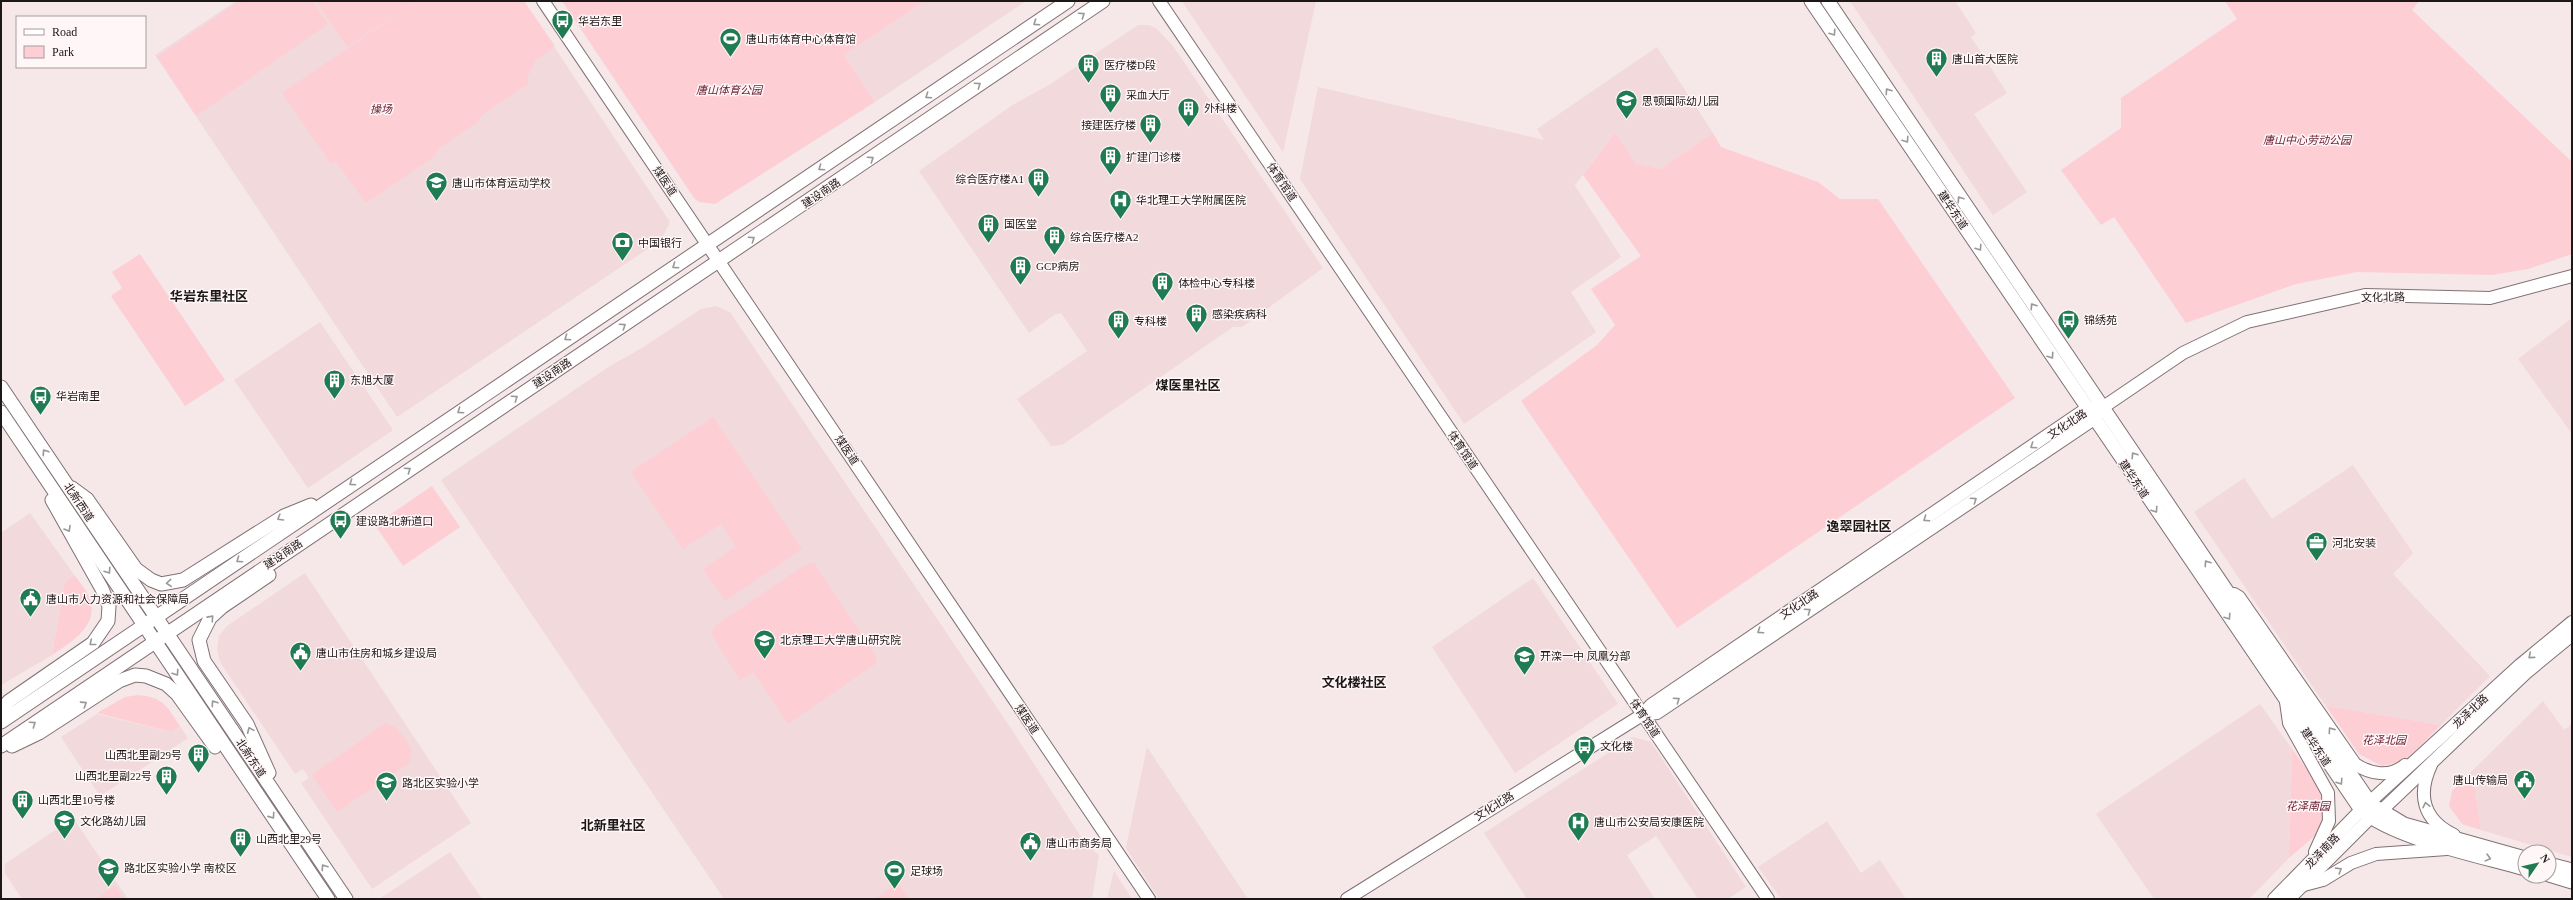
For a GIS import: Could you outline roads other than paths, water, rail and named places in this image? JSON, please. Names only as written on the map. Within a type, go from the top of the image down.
[{"type":"main road","name":"建设南路","points":[[1,722],[1068,1]]},
{"type":"main road","name":"建设南路","points":[[1,746],[155,640],[720,261],[1103,1]]},
{"type":"main road","name":"建华东道","points":[[1811,1],[2286,702],[2371,811],[2404,824],[2517,856]]},
{"type":"main road","name":"建华东道","points":[[1828,1],[2220,583],[2371,811]]},
{"type":"main road","name":"北新西道","points":[[1,387],[156,617]]},
{"type":"main road","name":"北新西道","points":[[1,412],[144,625]]},
{"type":"main road","points":[[1,710],[9,701],[93,643],[108,620],[108,606],[102,589],[52,502],[40,469]]},
{"type":"main road","points":[[66,484],[87,499],[136,569],[151,580],[161,584],[183,580],[284,516],[329,499]]},
{"type":"main road","points":[[283,804],[247,724],[204,661],[199,640],[204,626],[222,607],[363,510],[375,493]]},
{"type":"main road","name":"北新东道","points":[[156,617],[346,899]]},
{"type":"main road","name":"北新东道","points":[[144,625],[328,899]]},
{"type":"main road","points":[[1,750],[39,734],[119,681],[135,675],[146,676],[166,684],[177,694],[237,778],[258,796]]},
{"type":"main road","points":[[2371,811],[2396,830],[2451,848],[2517,867]]},
{"type":"main road","points":[[2557,866],[2572,870]]},
{"type":"main road","points":[[2557,877],[2572,882]]},
{"type":"street","name":"煤医道","points":[[543,1],[720,261],[1149,899]]},
{"type":"street","name":"体育馆道","points":[[1159,1],[1768,899]]},
{"type":"street","name":"文化北路","points":[[1346,899],[1642,715],[1658,700],[2090,414],[2102,408],[2183,353],[2247,322],[2365,295],[2490,298],[2572,276]]},
{"type":"street","points":[[2220,583],[2239,597],[2347,753],[2363,769],[2376,773],[2391,773],[2402,768],[2451,724],[2479,703]]},
{"type":"street","name":"龙泽北路","points":[[2371,811],[2479,703],[2572,622]]},
{"type":"street","name":"龙泽北路","points":[[2371,811],[2432,760],[2527,672],[2572,635]]},
{"type":"street","points":[[2286,702],[2289,723],[2326,789],[2329,804],[2329,821],[2326,832],[2299,883]]},
{"type":"street","points":[[2432,760],[2425,778],[2425,803],[2428,815],[2444,830],[2462,839],[2489,848]]},
{"type":"street","name":"龙泽南路","points":[[2274,899],[2299,883],[2371,811]]},
{"type":"street","points":[[2299,883],[2323,880],[2351,863],[2376,854],[2451,848]]},
{"type":"street","name":"龙泽南路","points":[[2290,899],[2299,883]]},
{"type":"place","name":"华岩东里","points":[[563,40]]},
{"type":"place","name":"唐山市体育中心体育馆","points":[[731,58]]},
{"type":"place","name":"唐山首大医院","points":[[1937,78]]},
{"type":"place","name":"医疗楼D段","points":[[1089,84]]},
{"type":"place","name":"采血大厅","points":[[1111,114]]},
{"type":"place","name":"思顿国际幼儿园","points":[[1626,120]]},
{"type":"place","name":"外科楼","points":[[1189,128]]},
{"type":"place","name":"接建医疗楼","points":[[1151,144]]},
{"type":"place","name":"扩建门诊楼","points":[[1110,176]]},
{"type":"place","name":"综合医疗楼A1","points":[[1039,198]]},
{"type":"place","name":"唐山市体育运动学校","points":[[436,202]]},
{"type":"place","name":"华北理工大学附属医院","points":[[1121,220]]},
{"type":"place","name":"国医堂","points":[[989,244]]},
{"type":"place","name":"综合医疗楼A2","points":[[1055,256]]},
{"type":"place","name":"中国银行","points":[[623,262]]},
{"type":"place","name":"GCP病房","points":[[1021,286]]},
{"type":"place","name":"体检中心专科楼","points":[[1163,302]]},
{"type":"place","name":"感染疾病科","points":[[1196,334]]},
{"type":"place","name":"专科楼","points":[[1118,340]]},
{"type":"place","name":"锦绣苑","points":[[2068,340]]},
{"type":"place","name":"东旭大厦","points":[[334,400]]},
{"type":"place","name":"华岩南里","points":[[41,416]]},
{"type":"place","name":"建设路北新道口","points":[[341,540]]},
{"type":"place","name":"河北安装","points":[[2316,562]]},
{"type":"place","name":"唐山市人力资源和社会保障局","points":[[30,618]]},
{"type":"place","name":"北京理工大学唐山研究院","points":[[764,660]]},
{"type":"place","name":"唐山市住房和城乡建设局","points":[[300,672]]},
{"type":"place","name":"开滦一中 凤凰分部","points":[[1525,676]]},
{"type":"place","name":"文化楼","points":[[1585,766]]},
{"type":"place","name":"山西北里副29号","points":[[198,774]]},
{"type":"place","name":"山西北里副22号","points":[[167,796]]},
{"type":"place","name":"唐山传输局","points":[[2524,800]]},
{"type":"place","name":"路北区实验小学","points":[[386,802]]},
{"type":"place","name":"山西北里10号楼","points":[[23,820]]},
{"type":"place","name":"文化路幼儿园","points":[[64,840]]},
{"type":"place","name":"唐山市公安局安康医院","points":[[1579,842]]},
{"type":"place","name":"山西北里29号","points":[[241,858]]},
{"type":"place","name":"唐山市商务局","points":[[1030,862]]},
{"type":"place","name":"路北区实验小学 南校区","points":[[109,888]]},
{"type":"place","name":"足球场","points":[[895,890]]},
{"type":"district","name":"华岩东里社区","points":[[209,296]]},
{"type":"district","name":"煤医里社区","points":[[1188,385]]},
{"type":"district","name":"逸翠园社区","points":[[1859,526]]},
{"type":"district","name":"文化楼社区","points":[[1354,682]]},
{"type":"district","name":"北新里社区","points":[[613,825]]},
{"type":"park label","name":"唐山体育公园","points":[[729,90]]},
{"type":"park label","name":"操场","points":[[381,109]]},
{"type":"park label","name":"唐山中心劳动公园","points":[[2307,140]]},
{"type":"park label","name":"花泽北园","points":[[2384,740]]},
{"type":"park label","name":"花泽南园","points":[[2308,806]]}]
